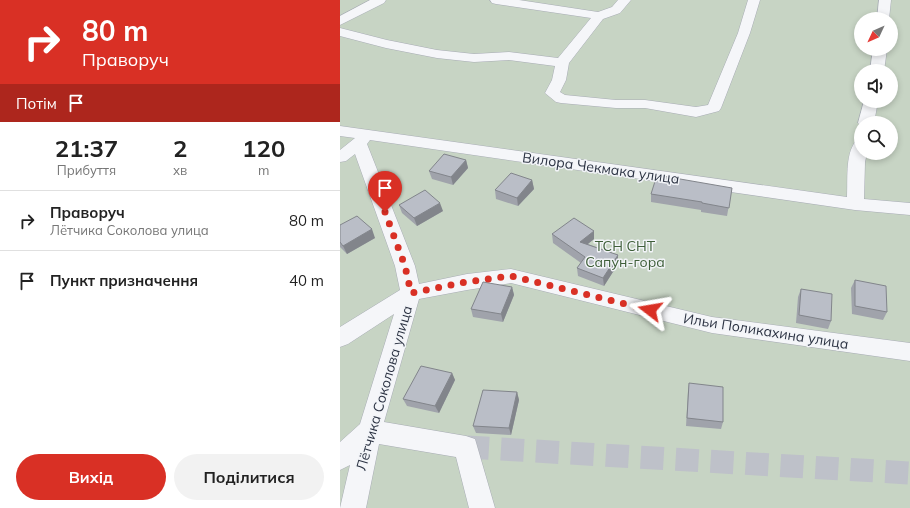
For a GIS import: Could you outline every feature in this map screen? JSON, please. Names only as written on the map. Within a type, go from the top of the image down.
[{"type":"street","points":[[340,21],[380,0]]},
{"type":"street","points":[[496,0],[599,16],[616,10],[625,0]]},
{"type":"street","points":[[599,16],[562,63],[559,80],[552,93],[561,99],[616,104],[645,104],[696,112],[714,108],[744,33],[754,0]]},
{"type":"street","points":[[883,12],[884,0]]},
{"type":"street","points":[[340,32],[386,44],[437,54],[474,58],[509,56],[562,63]]},
{"type":"street","name":"Вилора Чекмака улица","points":[[340,131],[363,140],[855,204],[910,209]]},
{"type":"street","points":[[340,157],[363,140]]},
{"type":"street","name":"Лётчика Соколова улица","points":[[353,508],[370,431],[411,293],[405,266],[363,140]]},
{"type":"street","points":[[855,204],[857,160]]},
{"type":"street","name":"Ильи Поликахина улица","points":[[411,293],[466,282],[511,276],[712,325],[910,352]]},
{"type":"street","points":[[340,338],[411,293]]},
{"type":"street","points":[[340,458],[370,431],[466,447],[482,508]]},
{"type":"green space","name":"ТСН СНТ Сапун-гора","points":[[340,0],[910,0],[910,508],[340,508]]},
{"type":"building","points":[[444,154],[466,160],[451,177],[429,171]]},
{"type":"building","points":[[511,173],[532,180],[517,198],[495,190]]},
{"type":"building","points":[[657,175],[732,188],[729,208],[651,194]]},
{"type":"building","points":[[425,190],[440,203],[414,218],[399,205]]},
{"type":"building","points":[[357,216],[372,229],[343,246],[340,242],[340,225]]},
{"type":"building","points":[[574,218],[594,231],[580,242],[618,255],[603,278],[577,268],[585,257],[552,234]]},
{"type":"building","points":[[855,280],[886,286],[887,312],[855,306]]},
{"type":"building","points":[[483,282],[512,287],[501,314],[471,309]]},
{"type":"building","points":[[801,289],[832,294],[831,321],[799,315]]},
{"type":"building","points":[[421,366],[452,373],[435,406],[403,399]]},
{"type":"building","points":[[689,383],[723,387],[723,422],[687,418]]},
{"type":"building","points":[[483,390],[517,392],[509,428],[473,426]]},
{"type":"tunnel","points":[[466,447],[910,473]]},
{"type":"route","points":[[385,212],[405,266],[411,293],[466,282],[511,276],[650,310]]}]
